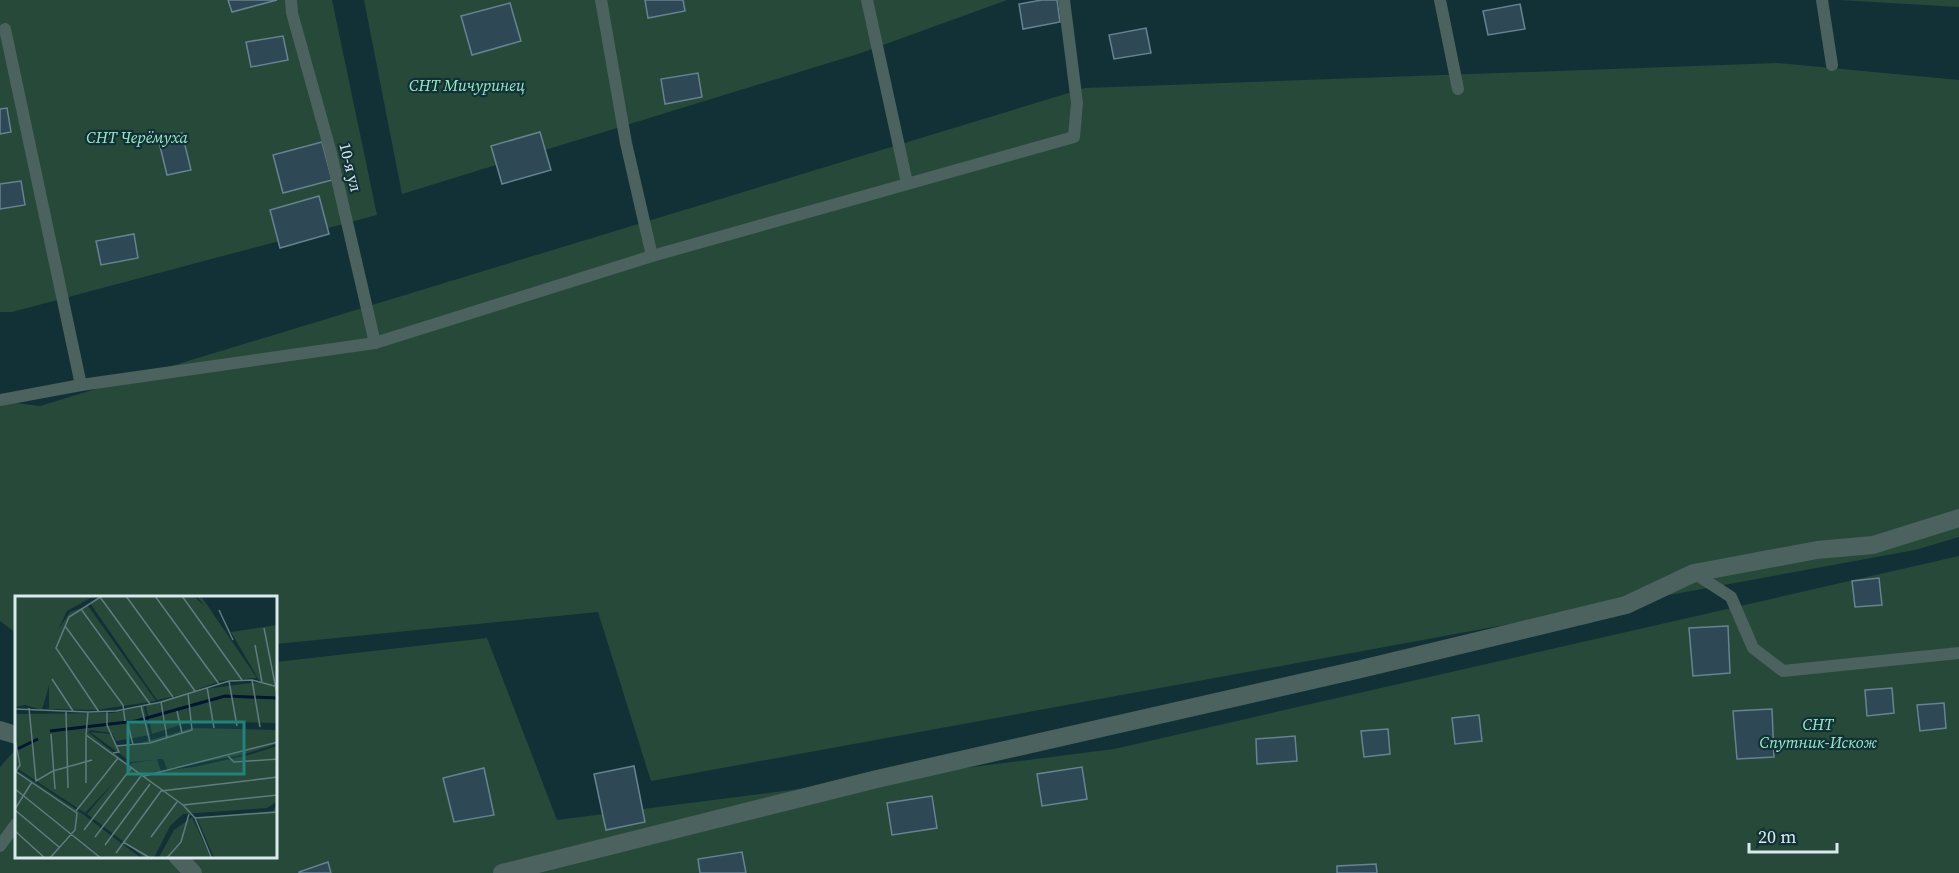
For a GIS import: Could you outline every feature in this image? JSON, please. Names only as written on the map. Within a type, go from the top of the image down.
[{"type":"street","points":[[502,873],[877,779],[1349,672],[1626,604],[1694,573],[1817,550],[1873,545],[1959,518]]},
{"type":"street","points":[[0,730],[15,735]]},
{"type":"street","points":[[179,858],[194,873]]},
{"type":"lane","name":"10-я ул","points":[[291,0],[292,13],[331,153],[375,343]]},
{"type":"lane","points":[[601,0],[626,143],[652,256]]},
{"type":"lane","points":[[867,0],[908,183]]},
{"type":"lane","points":[[0,400],[81,385],[375,343],[652,256],[1074,137],[1077,103],[1064,0]]},
{"type":"lane","points":[[1440,0],[1458,89]]},
{"type":"lane","points":[[1822,0],[1832,65]]},
{"type":"lane","points":[[5,29],[81,385]]},
{"type":"lane","points":[[1694,573],[1731,597],[1753,648],[1783,671],[1959,653]]},
{"type":"lane","points":[[0,846],[15,825]]},
{"type":"green space","name":"СНТ Черёмуха","points":[[0,0],[332,0],[377,215],[12,312],[0,312]]},
{"type":"green space","name":"СНТ Мичуринец","points":[[364,0],[1007,0],[861,53],[402,194]]},
{"type":"green space","points":[[1839,0],[1959,0],[1959,7]]},
{"type":"green space","points":[[1777,63],[1959,80],[1959,537],[1915,550],[651,781],[598,612],[278,644],[278,596],[15,596],[15,632],[0,621],[0,401],[40,406],[1085,88]]},
{"type":"green space","name":"СНТ Спутник-Искож","points":[[1959,556],[1959,873],[0,873],[0,767],[15,750],[15,858],[278,858],[278,662],[487,638],[557,820],[1114,749]]},
{"type":"building","points":[[228,0],[277,0],[232,12]]},
{"type":"building","points":[[645,0],[683,0],[685,11],[648,18]]},
{"type":"building","points":[[1057,0],[1060,22],[1023,29],[1019,4]]},
{"type":"building","points":[[510,3],[521,41],[472,55],[461,16]]},
{"type":"building","points":[[1520,4],[1525,29],[1488,35],[1483,11]]},
{"type":"building","points":[[1146,28],[1151,53],[1114,59],[1109,35]]},
{"type":"building","points":[[283,36],[288,60],[251,67],[246,42]]},
{"type":"building","points":[[698,73],[702,97],[665,104],[661,79]]},
{"type":"building","points":[[7,108],[11,132],[0,134],[0,109]]},
{"type":"building","points":[[540,132],[551,170],[502,184],[491,146]]},
{"type":"building","points":[[182,133],[191,170],[167,175],[158,138]]},
{"type":"building","points":[[322,142],[332,180],[283,193],[273,155]]},
{"type":"building","points":[[21,181],[25,205],[0,209],[0,184]]},
{"type":"building","points":[[319,196],[329,234],[280,248],[270,210]]},
{"type":"building","points":[[134,234],[138,258],[101,265],[96,241]]},
{"type":"building","points":[[1879,578],[1882,605],[1855,607],[1852,581]]},
{"type":"building","points":[[1728,626],[1730,673],[1693,676],[1689,628]]},
{"type":"building","points":[[1892,688],[1894,713],[1867,716],[1865,690]]},
{"type":"building","points":[[1944,703],[1946,728],[1920,731],[1917,705]]},
{"type":"building","points":[[1772,709],[1774,757],[1737,759],[1733,711]]},
{"type":"building","points":[[1479,715],[1482,741],[1455,744],[1452,718]]},
{"type":"building","points":[[1388,729],[1390,754],[1364,757],[1361,731]]},
{"type":"building","points":[[1295,736],[1297,761],[1257,764],[1256,739]]},
{"type":"building","points":[[634,766],[645,822],[606,830],[594,774]]},
{"type":"building","points":[[1082,767],[1087,799],[1042,806],[1037,774]]},
{"type":"building","points":[[484,768],[494,815],[454,822],[443,778]]},
{"type":"building","points":[[932,796],[937,828],[892,835],[887,803]]},
{"type":"building","points":[[742,852],[746,873],[700,873],[698,859]]},
{"type":"building","points":[[328,862],[331,873],[299,873],[299,872]]},
{"type":"building","points":[[1376,864],[1377,873],[1337,873],[1337,866]]}]
